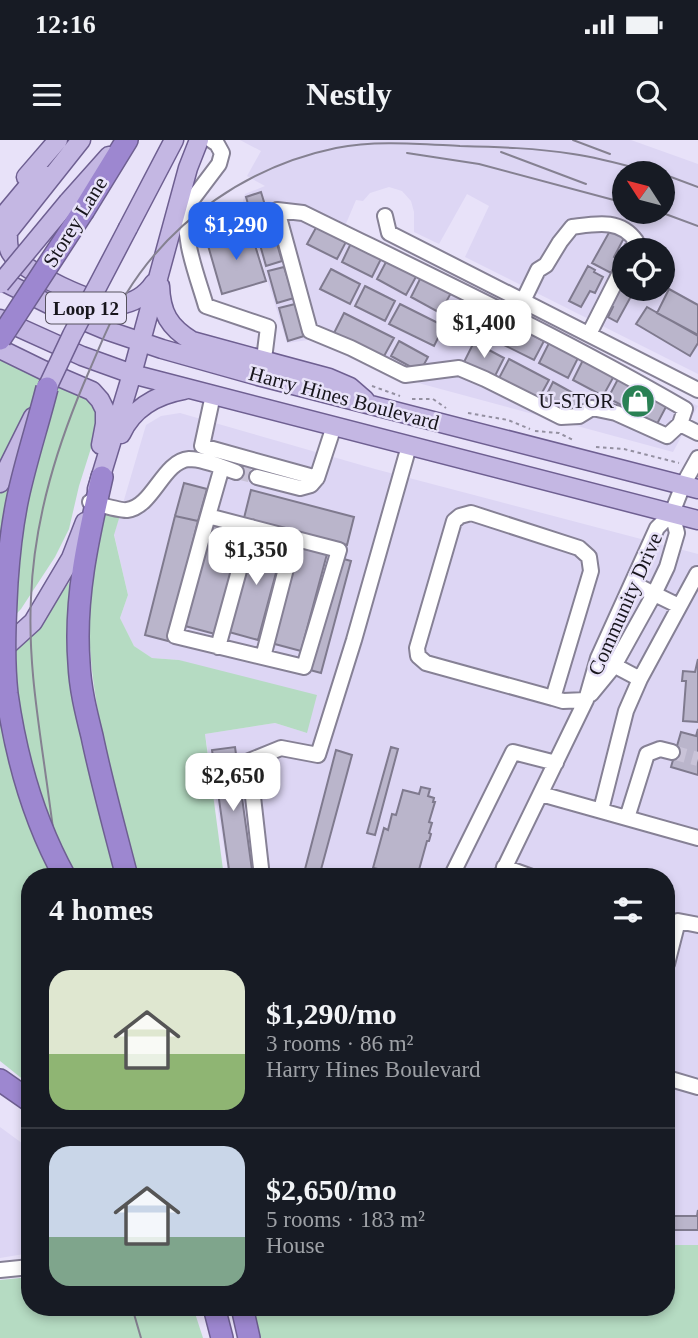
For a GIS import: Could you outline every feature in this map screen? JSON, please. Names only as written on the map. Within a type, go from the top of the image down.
[{"type":"highway","name":"Storey Lane","points":[[0,339],[76,206],[125,140]]},
{"type":"highway","points":[[47,388],[18,498],[10,545],[4,626],[7,693],[22,767],[37,815],[60,868]]},
{"type":"highway","points":[[103,473],[92,506],[82,574],[78,661],[82,694],[125,868]]},
{"type":"highway","points":[[0,1080],[21,1095]]},
{"type":"highway","points":[[216,1316],[222,1338]]},
{"type":"highway","points":[[244,1316],[249,1338]]},
{"type":"main road","points":[[0,206],[58,140]]},
{"type":"main road","points":[[0,220],[69,140]]},
{"type":"main road","points":[[81,140],[8,232],[8,247],[12,255],[23,266],[74,293],[115,305],[140,298],[158,276]]},
{"type":"main road","name":"Loop 12","points":[[0,483],[72,335],[174,140]]},
{"type":"main road","points":[[103,473],[188,168],[199,140]]},
{"type":"main road","points":[[0,282],[76,206]]},
{"type":"main road","points":[[158,276],[163,311],[178,332],[192,341],[260,368],[330,378],[350,387],[370,405]]},
{"type":"main road","name":"Harry Hines Boulevard","points":[[0,282],[106,330],[162,349],[260,368],[342,398],[691,487]]},
{"type":"main road","name":"Harry Hines Boulevard","points":[[0,319],[82,356],[132,374],[698,520]]},
{"type":"main road","points":[[0,349],[92,391],[105,410],[92,506],[71,558],[33,622],[0,652]]},
{"type":"main road","points":[[103,473],[127,422],[138,411],[167,393],[188,389]]},
{"type":"main road","points":[[334,426],[342,398]]},
{"type":"street","points":[[211,140],[222,153],[219,164],[188,205],[188,247],[206,306],[268,327],[260,368]]},
{"type":"street","points":[[277,210],[303,213],[502,311],[657,393],[685,409],[680,424],[667,436],[616,412],[592,408],[579,416],[561,417],[459,368],[405,375],[310,331],[277,210]]},
{"type":"street","points":[[385,216],[389,233],[698,390]]},
{"type":"street","points":[[523,301],[538,270],[546,265],[572,227],[601,223],[622,228],[634,238]]},
{"type":"street","points":[[589,334],[612,289]]},
{"type":"street","points":[[214,395],[202,446],[317,478]]},
{"type":"street","points":[[680,424],[698,433]]},
{"type":"street","points":[[257,477],[300,488],[311,485],[317,478],[334,426]]},
{"type":"street","points":[[261,868],[249,761],[281,748],[318,755],[409,446]]},
{"type":"street","name":"Community Drive","points":[[504,868],[586,700],[598,658],[657,528],[691,487],[698,458]]},
{"type":"street","points":[[92,506],[128,510],[144,502],[161,479],[187,459],[204,461],[229,470],[208,516],[175,636],[304,667],[340,550],[208,516]]},
{"type":"street","points":[[553,698],[591,571],[589,557],[579,548],[471,513],[460,516],[454,521],[417,648],[418,656],[426,663],[563,701],[586,700]]},
{"type":"street","name":"Community Drive","points":[[586,700],[614,666],[667,567],[677,538],[672,513]]},
{"type":"street","points":[[218,646],[251,527]]},
{"type":"street","points":[[263,657],[294,538]]},
{"type":"street","points":[[601,810],[626,712],[640,679],[697,573]]},
{"type":"street","points":[[632,583],[679,606]]},
{"type":"street","points":[[598,658],[640,679]]},
{"type":"street","points":[[627,818],[647,754],[660,749],[672,752]]},
{"type":"street","points":[[455,868],[513,752],[556,763]]},
{"type":"street","points":[[541,794],[698,838]]},
{"type":"street","points":[[675,933],[678,921],[698,925]]},
{"type":"street","points":[[675,1080],[698,1087]]},
{"type":"street","points":[[0,1270],[21,1268]]},
{"type":"path","points":[[370,385],[402,397]]},
{"type":"path","points":[[410,399],[433,399],[449,409]]},
{"type":"path","points":[[466,413],[508,420],[534,430],[559,433],[578,442]]},
{"type":"path","points":[[594,447],[624,449],[680,463]]},
{"type":"shaded area","points":[[240,140],[631,140],[698,164],[698,374],[465,257],[489,206],[467,194],[439,244],[414,232],[411,201],[402,191],[389,187],[370,193],[363,201],[356,200],[345,226],[698,406],[673,452],[422,384],[315,339],[287,343],[243,201],[245,194],[265,186],[247,176],[261,151]]},
{"type":"shaded area","points":[[180,413],[375,469],[698,554],[698,1245],[675,1245],[675,868],[227,868],[205,734],[275,723],[307,733],[179,660],[152,658],[134,646],[120,618],[128,595],[114,534],[146,425],[161,416]]},
{"type":"shaded area","points":[[0,1127],[21,1142],[21,1254],[0,1258]]},
{"type":"green space","points":[[0,359],[81,394],[94,408],[98,426],[69,529],[55,557],[21,609],[0,631]]},
{"type":"green space","points":[[121,512],[114,535],[128,595],[120,618],[134,646],[152,658],[179,660],[317,695],[307,733],[275,723],[205,734],[223,868],[137,868],[107,756],[92,673],[90,589],[95,548],[106,513]]},
{"type":"green space","points":[[77,572],[69,632],[69,669],[75,712],[115,868],[21,868],[21,1078],[0,1061],[0,664],[23,644]]},
{"type":"green space","points":[[675,1245],[698,1245],[698,1338],[260,1338],[254,1316],[675,1316]]},
{"type":"green space","points":[[21,1278],[21,1316],[196,1316],[203,1338],[0,1338],[0,1280]]},
{"type":"building","points":[[261,192],[271,225],[255,229],[246,197]]},
{"type":"building","points":[[318,224],[347,240],[337,259],[307,244]]},
{"type":"building","points":[[250,229],[266,281],[222,294],[207,242]]},
{"type":"building","points":[[611,229],[625,236],[612,238],[611,273],[592,263]]},
{"type":"building","points":[[273,230],[282,261],[266,266],[257,234]]},
{"type":"building","points":[[352,241],[382,257],[372,277],[342,262]]},
{"type":"building","points":[[387,260],[417,275],[406,295],[377,279]]},
{"type":"building","points":[[588,266],[603,277],[595,293],[590,291],[581,307],[569,301]]},
{"type":"building","points":[[284,267],[294,298],[277,303],[268,271]]},
{"type":"building","points":[[331,269],[360,284],[350,304],[320,289]]},
{"type":"building","points":[[421,277],[451,293],[440,313],[411,297]]},
{"type":"building","points":[[365,286],[395,301],[385,321],[355,306]]},
{"type":"building","points":[[675,292],[698,305],[698,335],[657,313],[663,301],[675,301]]},
{"type":"building","points":[[614,301],[628,301],[617,322],[608,317],[613,307],[611,306]]},
{"type":"building","points":[[295,304],[304,336],[288,341],[279,308]]},
{"type":"building","points":[[400,304],[444,326],[434,346],[389,324]]},
{"type":"building","points":[[480,307],[510,322],[500,343],[470,327]]},
{"type":"building","points":[[647,307],[698,336],[698,343],[690,356],[636,324]]},
{"type":"building","points":[[344,313],[394,338],[383,358],[334,333]]},
{"type":"building","points":[[514,325],[544,341],[534,360],[504,345]]},
{"type":"building","points":[[399,341],[428,357],[420,372],[391,356]]},
{"type":"building","points":[[474,342],[504,358],[494,378],[464,362]]},
{"type":"building","points":[[549,343],[578,358],[568,378],[539,363]]},
{"type":"building","points":[[509,359],[549,380],[538,400],[498,380]]},
{"type":"building","points":[[583,360],[614,376],[603,396],[573,380]]},
{"type":"building","name":"U-STOR","points":[[618,379],[667,405],[657,424],[608,398]]},
{"type":"building","points":[[553,382],[582,398],[574,413],[545,398]]},
{"type":"building","points":[[184,483],[207,489],[198,521],[175,516]]},
{"type":"building","points":[[251,490],[354,517],[347,545],[244,518]]},
{"type":"building","points":[[175,516],[198,521],[168,641],[145,635]]},
{"type":"building","points":[[211,524],[242,532],[215,634],[185,626]]},
{"type":"building","points":[[254,535],[284,543],[258,640],[229,632]]},
{"type":"building","points":[[297,546],[327,554],[301,651],[271,643]]},
{"type":"building","points":[[340,558],[351,561],[321,673],[310,670]]},
{"type":"building","points":[[698,659],[698,722],[683,721],[686,681],[682,681],[683,671],[695,672]]},
{"type":"building","points":[[698,729],[698,775],[671,767],[681,732],[696,736]]},
{"type":"building","points":[[235,747],[252,868],[229,868],[212,750]]},
{"type":"building","points":[[391,747],[398,749],[375,835],[367,833]]},
{"type":"building","points":[[336,750],[352,755],[321,868],[305,868]]},
{"type":"building","points":[[421,787],[430,789],[428,796],[434,798],[435,802],[429,822],[432,823],[431,834],[420,868],[373,868],[384,828],[388,830],[392,814],[396,815],[403,790],[419,794]]},
{"type":"building","points":[[698,1210],[698,1230],[675,1230],[675,1216],[697,1216]]},
{"type":"tunnel","points":[[236,472],[257,477]]},
{"type":"tunnel","points":[[672,752],[698,759]]},
{"type":"tram line","points":[[573,140],[610,154]]},
{"type":"tram line","points":[[58,868],[32,663],[30,620],[37,539],[58,452],[78,397],[116,312],[145,267],[166,242],[190,220],[243,182],[304,156],[336,148],[398,143],[531,149],[612,162]]},
{"type":"tram line","points":[[501,152],[586,184]]},
{"type":"tram line","points":[[407,153],[479,164],[612,200]]},
{"type":"tram line","points":[[676,179],[698,187]]},
{"type":"tram line","points":[[676,218],[698,226]]},
{"type":"tram line","points":[[135,1316],[141,1338]]},
{"type":"place","name":"U-STOR","points":[[638,401]]}]
